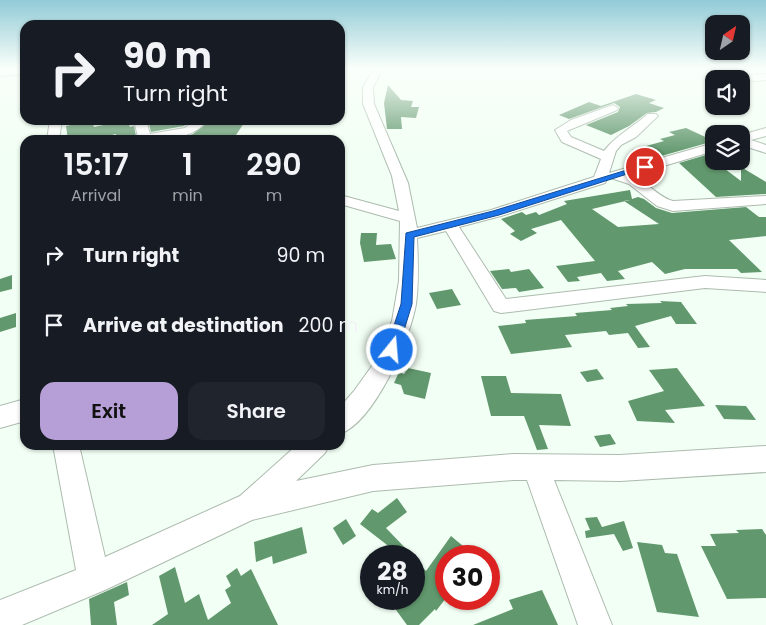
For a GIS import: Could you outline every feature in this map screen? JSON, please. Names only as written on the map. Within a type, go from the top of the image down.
[{"type":"street","points":[[345,418],[355,409],[392,350],[406,304],[410,235],[406,201],[390,154],[372,117],[370,97]]},
{"type":"street","points":[[609,158],[566,139],[561,135],[561,130],[575,122],[613,108]]},
{"type":"street","points":[[600,180],[610,151],[617,142],[632,134],[652,116]]},
{"type":"street","points":[[169,135],[190,131],[197,125]]},
{"type":"street","points":[[750,137],[766,132]]},
{"type":"street","points":[[750,143],[766,149]]},
{"type":"street","points":[[410,235],[450,225],[705,149]]},
{"type":"street","points":[[616,176],[634,181],[662,203],[673,206],[766,200]]},
{"type":"street","points":[[345,200],[407,218]]},
{"type":"street","points":[[450,225],[501,306],[705,282],[766,286]]},
{"type":"street","points":[[0,417],[20,411]]},
{"type":"street","points":[[67,450],[94,579]]},
{"type":"street","points":[[249,506],[311,450]]},
{"type":"street","points":[[0,618],[94,579],[249,506],[373,478],[513,467],[544,469],[620,468],[766,458]]},
{"type":"street","points":[[544,469],[540,478],[594,625]]},
{"type":"building","points":[[385,97],[399,97],[401,100],[413,101],[411,107],[419,107],[416,118],[401,117],[402,129],[387,129],[384,103]]},
{"type":"building","points":[[627,97],[647,97],[656,100],[649,103],[664,108],[656,112],[647,113],[629,126],[611,135],[586,125],[618,112],[620,107],[614,103],[569,119],[559,115],[589,102],[601,106]]},
{"type":"building","points":[[93,125],[94,127],[129,125],[130,127],[134,126],[136,135],[67,135],[66,126]]},
{"type":"building","points":[[149,125],[185,125],[184,126],[151,132]]},
{"type":"building","points":[[204,125],[243,125],[236,135],[190,135]]},
{"type":"building","points":[[686,128],[705,137],[705,144],[651,159],[632,150],[664,141],[660,139],[675,135],[669,132]]},
{"type":"building","points":[[705,155],[705,170],[726,170],[741,181],[741,170],[746,170],[766,182],[766,194],[716,197],[679,163]]},
{"type":"building","points":[[630,190],[632,199],[638,197],[644,199],[656,208],[672,213],[746,207],[759,217],[766,217],[766,236],[729,240],[762,272],[741,273],[737,269],[685,269],[665,274],[652,262],[618,271],[625,279],[607,281],[601,273],[577,277],[580,281],[568,282],[556,266],[595,261],[561,220],[531,229],[537,233],[521,241],[510,234],[515,231],[501,219],[522,212],[526,215],[536,212],[539,215],[567,204],[564,201]],"holes":[[[624,201],[659,224],[618,227],[592,209]]]},
{"type":"building","points":[[361,233],[377,233],[376,245],[391,244],[396,259],[364,262],[360,243]]},
{"type":"building","points":[[509,269],[511,272],[529,269],[544,288],[519,292],[516,288],[502,289],[490,271]]},
{"type":"building","points":[[12,275],[12,289],[0,292],[0,279]]},
{"type":"building","points":[[452,289],[461,305],[437,309],[429,293]]},
{"type":"building","points":[[660,301],[681,302],[697,324],[676,324],[671,316],[635,326],[650,347],[638,348],[628,333],[609,335],[606,331],[565,335],[572,347],[511,354],[498,326],[526,323],[525,320],[577,316],[575,313],[612,310],[610,308],[628,306],[626,304],[662,303]]},
{"type":"building","points":[[16,313],[16,327],[0,332],[0,318]]},
{"type":"building","points":[[408,368],[431,373],[425,399],[404,394],[401,385],[394,383],[399,372],[404,374]]},
{"type":"building","points":[[677,368],[705,406],[665,410],[675,423],[637,421],[628,401],[664,391],[649,370]]},
{"type":"building","points":[[597,369],[604,379],[587,382],[580,372]]},
{"type":"building","points":[[481,376],[506,376],[511,393],[561,394],[571,426],[539,425],[548,449],[537,450],[524,416],[491,416]]},
{"type":"building","points":[[715,405],[746,406],[756,420],[724,419]]},
{"type":"building","points":[[610,434],[616,444],[600,447],[594,436]]},
{"type":"building","points":[[397,498],[407,512],[386,528],[402,545],[387,545],[360,524],[372,509],[378,513]]},
{"type":"building","points":[[597,517],[602,527],[624,521],[633,548],[623,551],[614,534],[586,538],[585,531],[590,530],[585,518]]},
{"type":"building","points":[[346,519],[356,536],[343,545],[333,528]]},
{"type":"building","points":[[302,527],[307,553],[273,564],[272,556],[256,562],[254,542]]},
{"type":"building","points":[[762,529],[766,535],[766,598],[727,599],[701,546],[716,546],[710,534],[739,533],[736,530]]},
{"type":"building","points":[[451,536],[462,545],[445,545]]},
{"type":"building","points":[[637,542],[662,545],[665,553],[677,554],[699,617],[657,612]]},
{"type":"building","points":[[435,558],[435,609],[419,625],[407,625],[396,610],[425,610],[426,571]]},
{"type":"building","points":[[175,567],[185,603],[199,594],[208,620],[231,603],[225,590],[231,586],[226,576],[237,568],[241,576],[251,569],[278,625],[152,625],[168,614],[159,576]]},
{"type":"building","points":[[127,582],[129,595],[114,602],[117,625],[91,625],[89,599]]},
{"type":"building","points":[[542,590],[558,625],[473,625],[513,609],[509,600]]},
{"type":"route","points":[[392,350],[406,304],[410,235],[496,213],[645,167]]}]
